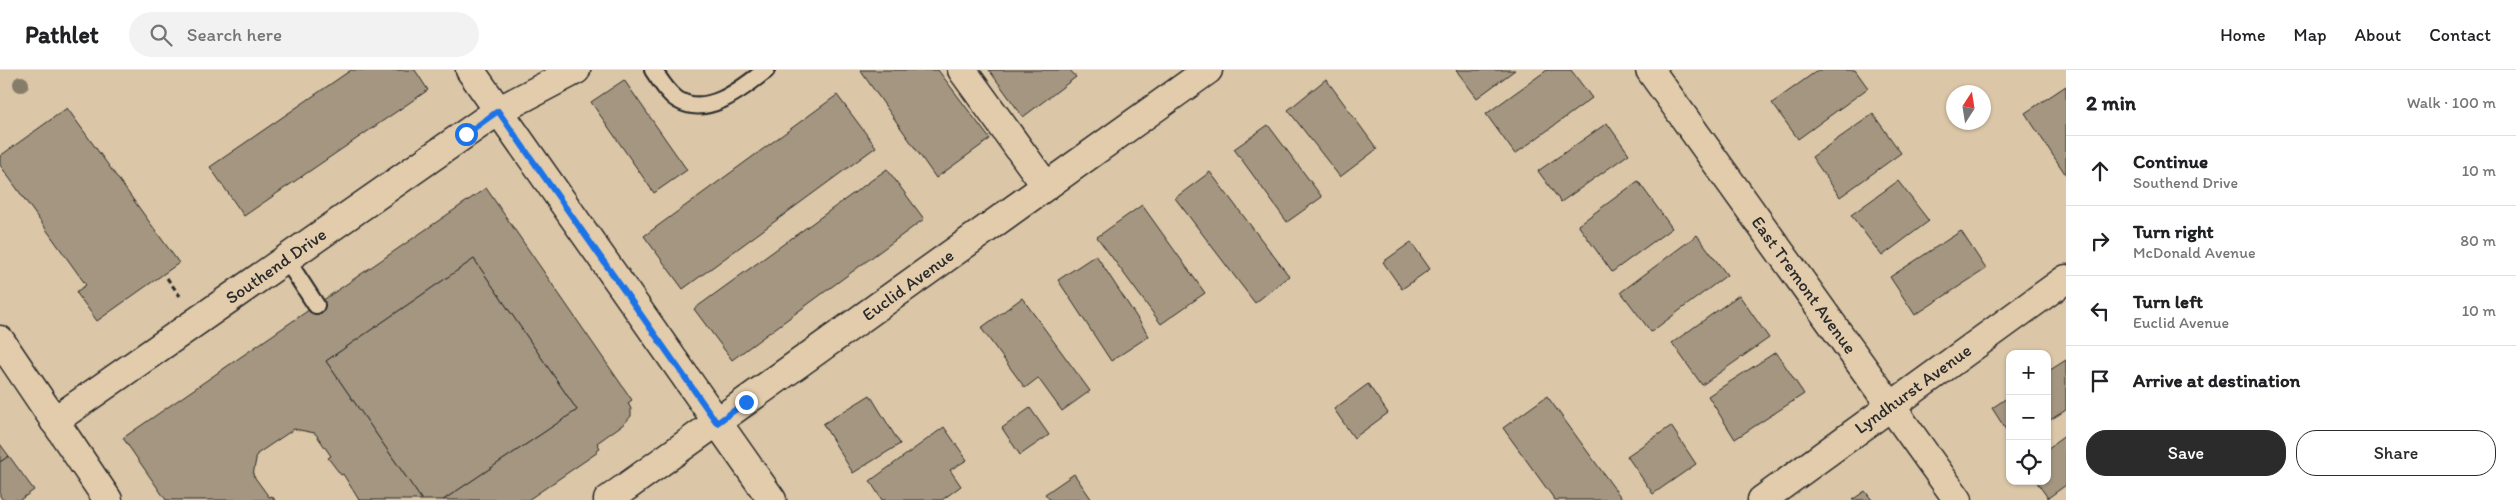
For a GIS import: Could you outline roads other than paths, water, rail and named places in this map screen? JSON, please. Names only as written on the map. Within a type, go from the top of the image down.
[{"type":"street","points":[[470,70],[772,500]]},
{"type":"street","name":"Southend Drive","points":[[54,420],[498,111],[576,70]]},
{"type":"street","points":[[962,70],[1046,186]]},
{"type":"street","name":"East Tremont Avenue","points":[[1650,70],[1958,500]]},
{"type":"street","name":"Euclid Avenue","points":[[608,500],[1046,186],[1196,73]]},
{"type":"street","name":"Lyndhurst Avenue","points":[[1762,500],[2066,279]]},
{"type":"street","points":[[0,340],[108,500]]},
{"type":"lane","points":[[653,70],[678,100],[690,104],[707,104],[737,92],[766,70]]},
{"type":"lane","points":[[286,259],[316,305]]}]
